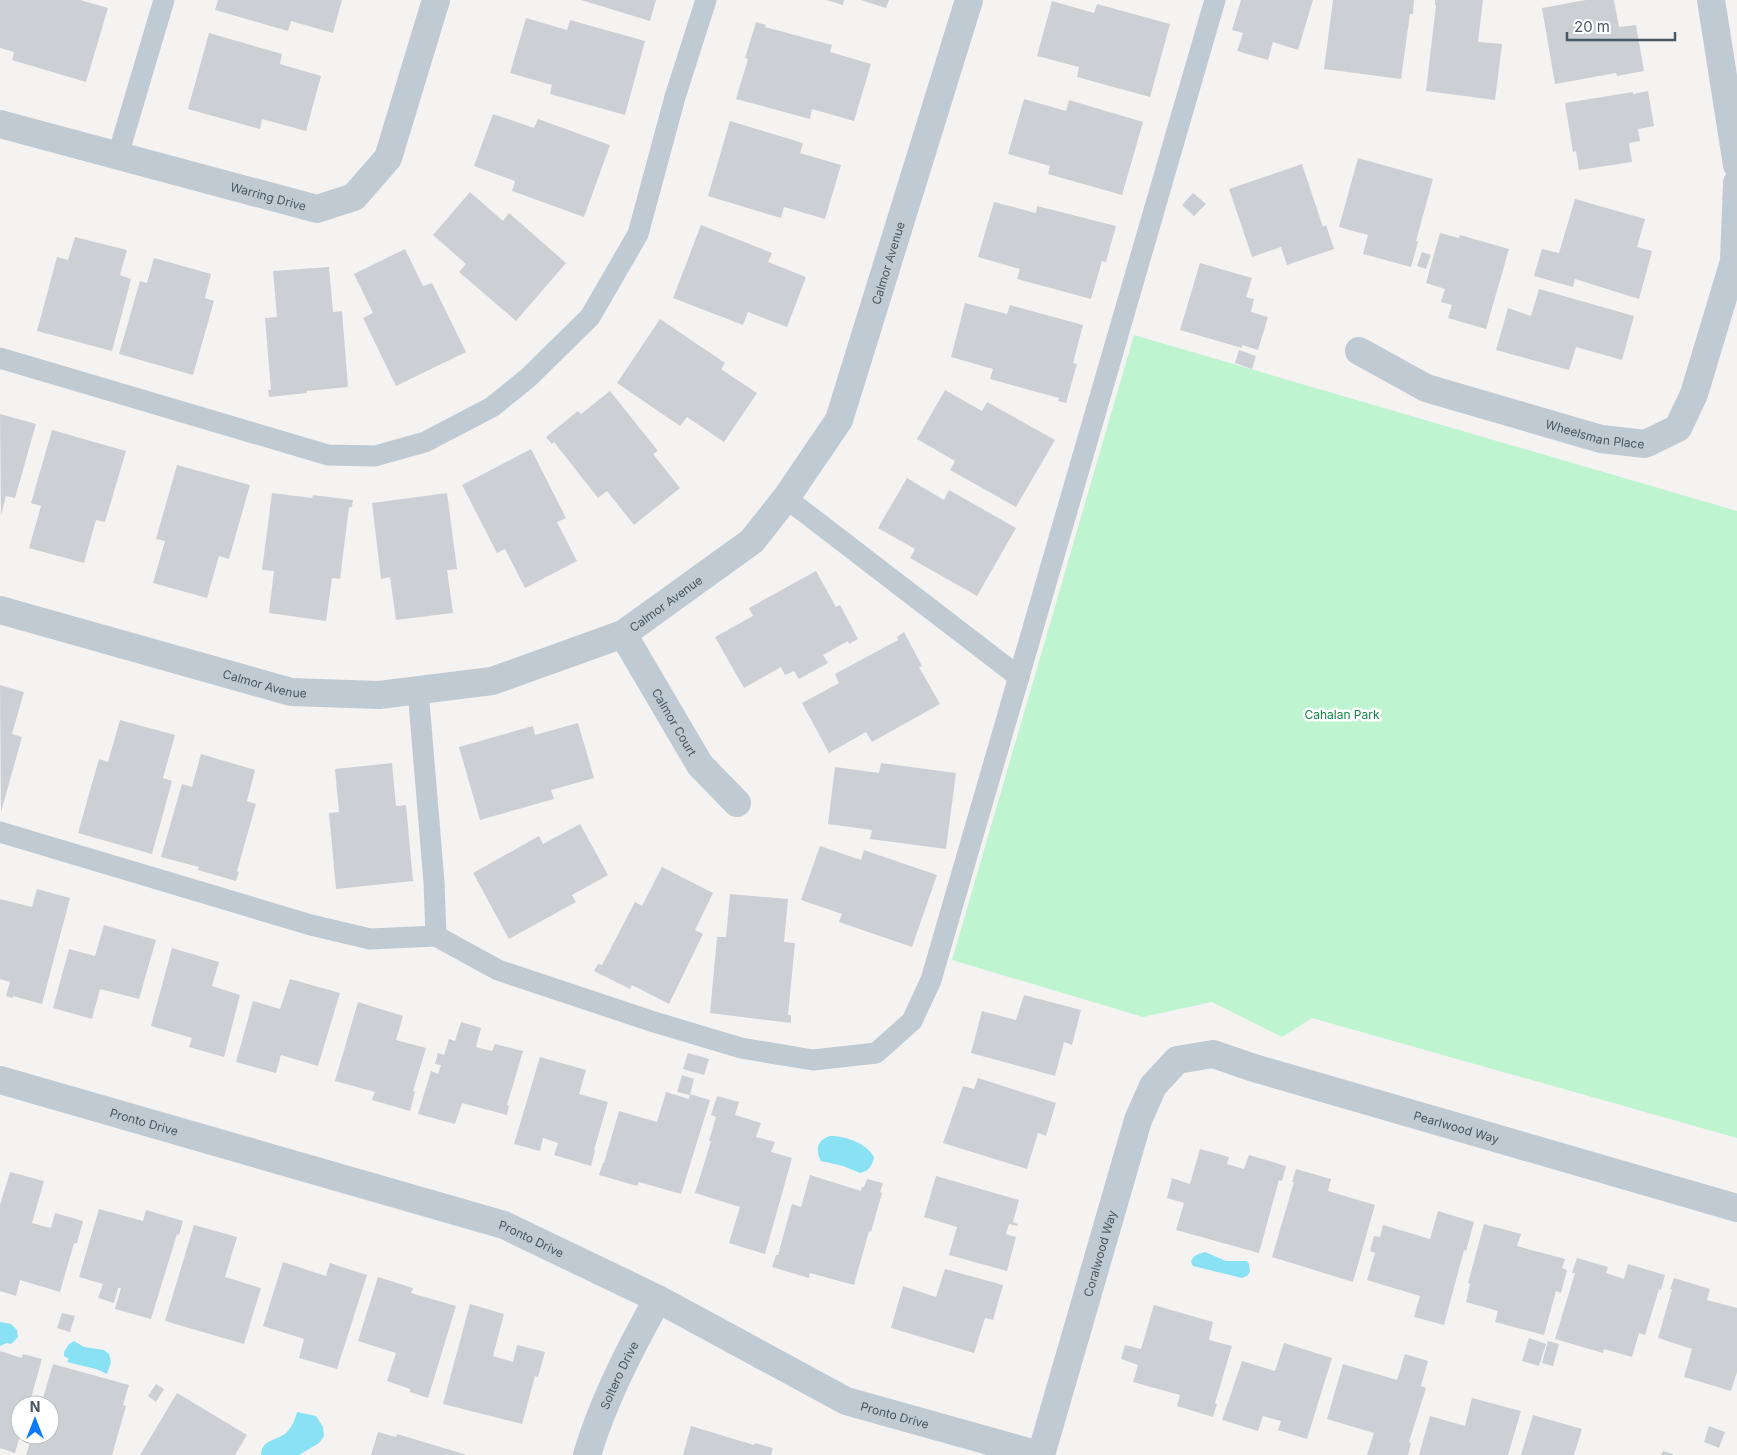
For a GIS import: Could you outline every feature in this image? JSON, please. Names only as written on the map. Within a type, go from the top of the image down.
[{"type":"street","name":"Warring Drive","points":[[0,124],[317,209],[354,197],[388,158],[436,0]]},
{"type":"street","name":"Calmor Avenue","points":[[0,610],[290,692],[379,695],[492,681],[623,634],[752,541],[786,498],[839,420],[969,0]]},
{"type":"street","points":[[1711,0],[1737,165]]},
{"type":"street","name":"Wheelsman Place","points":[[1359,352],[1426,388],[1601,439],[1645,444],[1678,428],[1694,394],[1734,261],[1737,183]]},
{"type":"street","name":"Calmor Court","points":[[623,634],[700,765],[737,803]]},
{"type":"street","name":"Pearlwood Way","points":[[1176,1060],[1213,1054],[1254,1068],[1737,1208]]},
{"type":"street","name":"Coralwood Way","points":[[1040,1455],[1138,1120],[1153,1086],[1176,1060]]},
{"type":"street","name":"Pronto Drive","points":[[0,1080],[504,1225],[658,1299],[846,1401],[1040,1455]]},
{"type":"street","name":"Soltero Drive","points":[[587,1455],[594,1431],[635,1339],[658,1299]]},
{"type":"lane","points":[[118,155],[164,0]]},
{"type":"lane","points":[[0,358],[328,456],[375,456],[425,442],[492,407],[529,377],[590,317],[638,234],[675,97],[706,0]]},
{"type":"lane","points":[[0,832],[311,925],[370,939],[436,936],[498,970],[654,1022],[741,1048],[813,1060],[876,1053],[912,1021],[931,980],[1215,0]]},
{"type":"lane","points":[[786,498],[1019,677]]},
{"type":"lane","points":[[418,690],[434,882],[436,936]]},
{"type":"green space","name":"Cahalan Park","points":[[1134,335],[1737,511],[1737,1138],[1312,1018],[1282,1037],[1212,1002],[1143,1017],[952,960]]},
{"type":"water","points":[[830,1136],[855,1141],[866,1148],[874,1157],[870,1168],[860,1173],[843,1166],[821,1161],[818,1146],[822,1140]]},
{"type":"water","points":[[1205,1252],[1226,1261],[1247,1261],[1250,1272],[1242,1278],[1193,1266],[1191,1262],[1194,1256]]},
{"type":"water","points":[[0,1322],[11,1324],[17,1330],[18,1337],[11,1344],[7,1343],[0,1346]]},
{"type":"water","points":[[74,1341],[84,1347],[104,1350],[109,1354],[111,1362],[107,1374],[96,1369],[67,1362],[69,1359],[64,1356],[64,1352],[69,1344]]},
{"type":"water","points":[[297,1412],[316,1416],[323,1427],[324,1436],[319,1443],[299,1455],[261,1455],[267,1443],[288,1431]]},
{"type":"building","points":[[0,0],[80,0],[108,8],[86,82],[12,60],[14,52],[0,48]]},
{"type":"building","points":[[218,0],[342,0],[333,33],[291,21],[288,31],[215,10]]},
{"type":"building","points":[[581,0],[656,0],[650,21]]},
{"type":"building","points":[[826,0],[844,0],[843,5]]},
{"type":"building","points":[[861,0],[889,0],[886,8]]},
{"type":"building","points":[[1241,0],[1313,0],[1298,50],[1273,42],[1268,60],[1237,51],[1243,33],[1232,30]]},
{"type":"building","points":[[1333,0],[1414,0],[1413,14],[1410,14],[1401,79],[1324,69]]},
{"type":"building","points":[[1435,0],[1483,0],[1478,42],[1502,44],[1495,100],[1426,91]]},
{"type":"building","points":[[1586,0],[1614,0],[1619,27],[1636,25],[1644,71],[1617,76],[1616,73],[1555,84],[1542,8]]},
{"type":"building","points":[[1052,1],[1094,13],[1097,4],[1170,24],[1150,97],[1077,77],[1079,67],[1037,56]]},
{"type":"building","points":[[526,18],[567,30],[570,20],[645,41],[625,115],[550,94],[552,85],[510,73]]},
{"type":"building","points":[[756,22],[766,25],[765,27],[832,45],[830,52],[871,64],[854,121],[812,109],[810,119],[736,99],[748,59],[745,58]]},
{"type":"building","points":[[209,33],[282,54],[280,64],[321,76],[306,131],[262,119],[260,129],[188,109]]},
{"type":"building","points":[[1648,91],[1654,126],[1638,129],[1640,141],[1629,143],[1632,162],[1579,170],[1576,151],[1573,152],[1565,103]]},
{"type":"building","points":[[1024,99],[1066,111],[1069,100],[1143,122],[1122,195],[1048,174],[1050,166],[1008,154]]},
{"type":"building","points":[[493,114],[534,128],[538,119],[610,145],[584,217],[512,191],[515,181],[474,166]]},
{"type":"building","points":[[730,121],[803,143],[800,153],[841,165],[825,219],[784,207],[781,218],[708,196]]},
{"type":"building","points":[[1358,158],[1433,179],[1411,267],[1363,254],[1368,235],[1339,227]]},
{"type":"building","points":[[1302,164],[1323,227],[1326,225],[1334,249],[1287,265],[1281,247],[1252,257],[1229,189]]},
{"type":"building","points":[[470,192],[503,221],[509,213],[566,263],[516,321],[459,272],[466,264],[433,235]]},
{"type":"building","points":[[1193,193],[1206,204],[1194,216],[1182,205]]},
{"type":"building","points":[[1575,199],[1645,219],[1637,247],[1652,251],[1639,299],[1575,279],[1573,287],[1534,276],[1542,249],[1559,253]]},
{"type":"building","points":[[994,202],[1036,213],[1037,206],[1116,226],[1106,262],[1102,261],[1091,299],[1017,279],[1020,269],[978,257]]},
{"type":"building","points":[[701,225],[772,253],[768,262],[806,277],[787,327],[748,312],[743,325],[673,298]]},
{"type":"building","points":[[1440,233],[1459,238],[1460,235],[1509,249],[1486,329],[1448,318],[1452,305],[1441,302],[1445,289],[1426,283]]},
{"type":"building","points":[[75,237],[127,250],[120,275],[131,279],[112,351],[37,331],[57,257],[68,260]]},
{"type":"building","points":[[405,249],[423,286],[432,283],[466,352],[396,386],[363,318],[373,313],[354,274]]},
{"type":"building","points":[[1422,252],[1431,255],[1426,269],[1417,266]]},
{"type":"building","points":[[154,258],[211,274],[205,298],[214,301],[193,375],[119,354],[140,281],[147,283]]},
{"type":"building","points":[[1200,263],[1252,278],[1246,297],[1254,299],[1251,312],[1268,317],[1258,350],[1242,345],[1242,348],[1180,330]]},
{"type":"building","points":[[329,267],[333,312],[342,311],[348,387],[269,397],[268,390],[271,390],[265,318],[277,317],[273,271]]},
{"type":"building","points":[[1539,289],[1634,316],[1622,360],[1576,347],[1569,370],[1496,350],[1508,308],[1531,316]]},
{"type":"building","points":[[965,303],[1007,314],[1010,305],[1083,325],[1073,363],[1077,364],[1066,403],[1058,401],[1059,398],[990,379],[993,369],[951,357]]},
{"type":"building","points":[[660,319],[725,363],[721,369],[757,393],[724,442],[687,417],[680,426],[617,383]]},
{"type":"building","points":[[1239,350],[1256,356],[1252,369],[1235,363]]},
{"type":"building","points":[[945,390],[982,411],[987,402],[1055,440],[1016,507],[950,470],[955,461],[917,439]]},
{"type":"building","points":[[610,391],[658,451],[653,454],[680,488],[634,525],[607,491],[598,498],[554,442],[552,444],[546,437],[578,411],[581,414]]},
{"type":"building","points":[[0,414],[36,424],[15,498],[6,496],[1,515]]},
{"type":"building","points":[[52,430],[126,451],[105,522],[96,520],[84,563],[29,548],[41,506],[31,503]]},
{"type":"building","points":[[531,449],[566,518],[557,522],[577,561],[525,588],[505,549],[497,553],[462,485]]},
{"type":"building","points":[[177,465],[250,485],[229,559],[219,556],[207,598],[153,583],[165,541],[156,539]]},
{"type":"building","points":[[907,478],[944,500],[949,490],[1016,528],[977,596],[910,558],[915,549],[878,528]]},
{"type":"building","points":[[272,493],[312,498],[313,495],[353,500],[352,507],[349,507],[340,579],[332,578],[326,621],[269,613],[274,571],[262,570]]},
{"type":"building","points":[[447,493],[457,569],[447,570],[453,613],[396,620],[390,577],[381,579],[372,503]]},
{"type":"building","points":[[816,571],[836,607],[840,605],[858,639],[849,644],[848,641],[823,655],[828,663],[799,679],[794,671],[785,675],[781,667],[744,688],[715,637],[753,616],[749,608]]},
{"type":"building","points":[[904,632],[922,666],[919,667],[940,704],[872,742],[866,732],[829,753],[802,703],[839,683],[835,674],[898,640],[897,637]]},
{"type":"building","points":[[0,685],[24,692],[12,734],[22,737],[1,812]]},
{"type":"building","points":[[120,720],[175,735],[163,778],[172,781],[152,854],[78,833],[99,759],[108,762]]},
{"type":"building","points":[[578,723],[594,778],[551,790],[554,799],[480,820],[459,747],[533,726],[535,735]]},
{"type":"building","points":[[201,754],[255,770],[247,801],[256,804],[237,871],[239,872],[236,881],[198,870],[199,867],[161,857],[182,784],[192,787]]},
{"type":"building","points":[[392,763],[396,806],[406,805],[413,881],[336,889],[329,813],[339,812],[335,769]]},
{"type":"building","points":[[881,763],[956,773],[946,849],[870,839],[872,830],[828,824],[835,767],[879,773]]},
{"type":"building","points":[[580,824],[608,875],[572,895],[576,902],[509,939],[473,873],[539,836],[543,844]]},
{"type":"building","points":[[820,846],[861,860],[864,850],[937,875],[912,947],[839,922],[842,914],[801,900]]},
{"type":"building","points":[[662,867],[713,893],[695,930],[703,934],[669,1004],[632,985],[630,989],[594,971],[598,964],[602,965],[635,902],[642,906]]},
{"type":"building","points":[[37,889],[70,898],[42,1004],[13,996],[13,998],[6,996],[10,982],[0,979],[0,899],[32,907]]},
{"type":"building","points":[[730,894],[788,899],[784,942],[795,943],[788,1015],[791,1015],[791,1023],[710,1013],[717,937],[726,937]]},
{"type":"building","points":[[104,925],[156,940],[139,999],[100,989],[92,1019],[53,1008],[69,949],[95,956]]},
{"type":"building","points":[[172,948],[219,962],[212,986],[240,995],[224,1057],[189,1047],[192,1038],[151,1026]]},
{"type":"building","points":[[290,979],[340,993],[318,1066],[281,1055],[276,1073],[236,1062],[253,1001],[280,1009]]},
{"type":"building","points":[[1024,995],[1081,1010],[1072,1045],[1064,1042],[1055,1076],[971,1053],[982,1011],[1016,1020]]},
{"type":"building","points":[[358,1002],[403,1016],[396,1040],[426,1048],[413,1091],[415,1092],[410,1111],[372,1100],[375,1092],[335,1081]]},
{"type":"building","points":[[461,1022],[481,1028],[476,1047],[492,1051],[495,1044],[523,1051],[507,1105],[509,1106],[507,1115],[462,1103],[455,1124],[418,1114],[431,1071],[438,1074],[441,1065],[435,1064],[438,1053],[444,1055],[449,1039],[455,1041]]},
{"type":"building","points":[[688,1053],[709,1059],[704,1075],[683,1069]]},
{"type":"building","points":[[540,1057],[586,1070],[579,1094],[608,1102],[591,1166],[554,1155],[558,1143],[543,1138],[540,1151],[514,1144]]},
{"type":"building","points":[[682,1075],[694,1079],[690,1095],[677,1092]]},
{"type":"building","points":[[978,1078],[1056,1103],[1046,1136],[1038,1133],[1027,1169],[943,1143],[963,1086],[974,1089]]},
{"type":"building","points":[[666,1092],[689,1099],[690,1094],[710,1100],[681,1194],[639,1182],[637,1186],[599,1175],[619,1111],[657,1122]]},
{"type":"building","points":[[717,1096],[739,1102],[735,1115],[761,1123],[756,1137],[775,1142],[771,1152],[792,1158],[765,1254],[729,1243],[740,1207],[695,1193],[711,1141],[709,1141],[716,1117],[711,1115]]},
{"type":"building","points":[[1200,1149],[1229,1157],[1227,1164],[1244,1169],[1249,1155],[1286,1166],[1282,1181],[1279,1180],[1259,1253],[1176,1230],[1184,1203],[1167,1198],[1172,1178],[1190,1184]]},
{"type":"building","points":[[1296,1169],[1331,1179],[1328,1191],[1375,1205],[1353,1282],[1272,1257]]},
{"type":"building","points":[[10,1172],[44,1181],[32,1223],[51,1228],[55,1213],[83,1221],[77,1243],[74,1243],[60,1292],[20,1280],[16,1296],[0,1291],[0,1205]]},
{"type":"building","points":[[810,1175],[861,1191],[867,1179],[883,1183],[871,1232],[869,1231],[854,1285],[810,1273],[809,1278],[772,1267],[776,1255],[778,1255],[792,1204],[801,1207]]},
{"type":"building","points":[[936,1176],[1019,1200],[1013,1222],[1018,1224],[1017,1226],[1009,1224],[1006,1234],[1016,1237],[1007,1271],[949,1255],[957,1227],[924,1217]]},
{"type":"building","points":[[99,1209],[143,1221],[146,1210],[183,1221],[179,1235],[177,1234],[151,1319],[115,1309],[121,1288],[118,1288],[114,1303],[98,1298],[103,1284],[79,1277]]},
{"type":"building","points":[[1438,1211],[1474,1222],[1466,1251],[1464,1250],[1444,1325],[1414,1317],[1420,1296],[1367,1280],[1375,1253],[1370,1251],[1374,1236],[1380,1237],[1383,1225],[1430,1239]]},
{"type":"building","points":[[1484,1224],[1521,1234],[1517,1246],[1565,1259],[1562,1268],[1567,1270],[1561,1293],[1556,1291],[1544,1335],[1495,1322],[1498,1311],[1466,1302],[1470,1284],[1468,1283]]},
{"type":"building","points":[[194,1225],[237,1237],[225,1277],[261,1288],[244,1344],[165,1321]]},
{"type":"building","points":[[1577,1258],[1608,1267],[1606,1273],[1624,1279],[1628,1264],[1665,1275],[1645,1335],[1639,1333],[1632,1357],[1604,1349],[1603,1353],[1555,1339],[1575,1273],[1572,1273]]},
{"type":"building","points":[[283,1262],[326,1276],[330,1263],[367,1275],[337,1369],[299,1358],[304,1339],[263,1326]]},
{"type":"building","points":[[945,1269],[1003,1285],[993,1320],[985,1318],[974,1353],[891,1328],[903,1286],[936,1297]]},
{"type":"building","points":[[378,1277],[413,1288],[411,1293],[456,1306],[428,1398],[387,1381],[396,1353],[358,1341]]},
{"type":"building","points":[[1674,1278],[1710,1289],[1707,1300],[1737,1308],[1737,1372],[1731,1391],[1684,1377],[1692,1349],[1658,1338]]},
{"type":"building","points":[[470,1304],[504,1314],[493,1356],[513,1362],[517,1345],[545,1352],[538,1377],[535,1376],[522,1424],[443,1404]]},
{"type":"building","points":[[1154,1305],[1213,1322],[1209,1340],[1232,1346],[1215,1403],[1217,1404],[1213,1417],[1177,1406],[1180,1395],[1133,1382],[1138,1365],[1121,1359],[1125,1345],[1141,1349]]},
{"type":"building","points":[[62,1313],[75,1316],[70,1332],[57,1328]]},
{"type":"building","points":[[1529,1338],[1546,1344],[1539,1366],[1522,1361]]},
{"type":"building","points":[[1548,1341],[1559,1344],[1553,1366],[1542,1363]]},
{"type":"building","points":[[1284,1343],[1332,1358],[1307,1439],[1278,1430],[1281,1421],[1263,1416],[1258,1431],[1222,1420],[1242,1361],[1275,1371]]},
{"type":"building","points":[[0,1351],[22,1358],[23,1354],[42,1359],[32,1395],[10,1395],[10,1445],[17,1445],[15,1453],[0,1448]]},
{"type":"building","points":[[1405,1354],[1428,1361],[1421,1386],[1426,1388],[1409,1442],[1411,1443],[1408,1455],[1367,1455],[1374,1433],[1327,1419],[1343,1364],[1397,1380]]},
{"type":"building","points":[[53,1364],[129,1385],[123,1405],[126,1406],[112,1455],[26,1455],[29,1445],[60,1445],[60,1395],[44,1395]]},
{"type":"building","points":[[156,1384],[164,1389],[156,1402],[148,1396]]},
{"type":"building","points":[[177,1393],[247,1435],[235,1455],[140,1455]]},
{"type":"building","points":[[1472,1398],[1521,1411],[1508,1455],[1419,1455],[1430,1416],[1465,1426]]},
{"type":"building","points":[[1533,1415],[1582,1429],[1574,1455],[1521,1455]]},
{"type":"building","points":[[691,1426],[754,1445],[755,1443],[773,1448],[771,1455],[683,1455]]},
{"type":"building","points":[[1709,1426],[1725,1432],[1719,1448],[1704,1442]]},
{"type":"building","points":[[378,1432],[396,1437],[397,1434],[467,1455],[371,1455]]},
{"type":"building","points":[[1663,1451],[1673,1454],[1673,1455],[1661,1455]]}]
